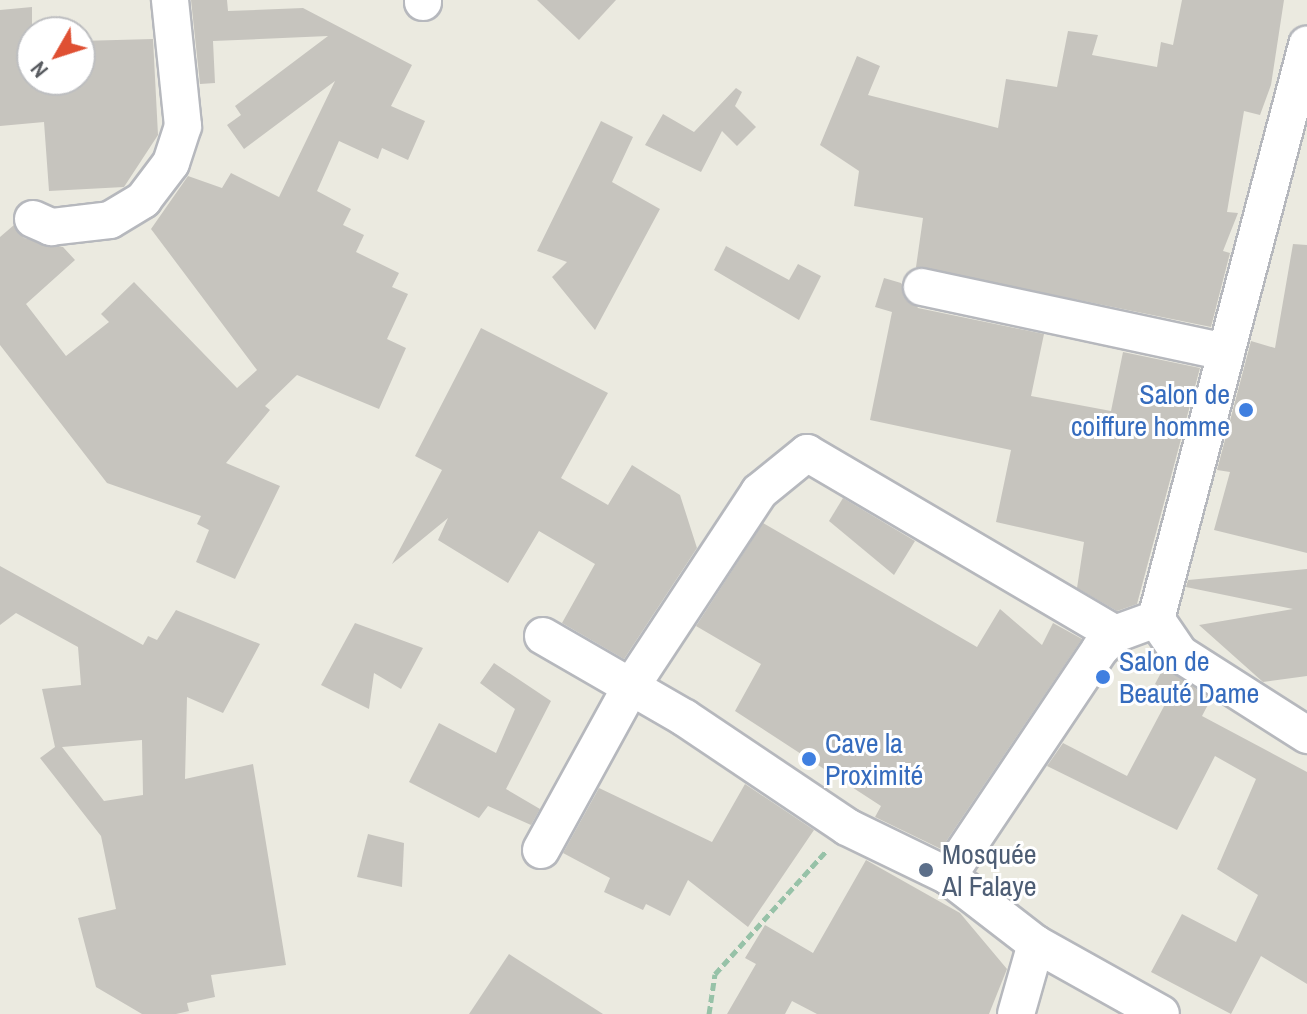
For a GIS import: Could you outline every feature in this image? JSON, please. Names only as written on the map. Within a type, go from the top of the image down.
[{"type":"street","points":[[33,219],[51,227],[110,220],[143,200],[171,163],[183,126],[170,0]]},
{"type":"street","points":[[1307,45],[1156,619],[1180,654],[1307,735]]},
{"type":"street","points":[[922,287],[1226,352]]},
{"type":"street","points":[[541,850],[630,688],[759,492],[807,453],[1115,634]]},
{"type":"street","points":[[948,876],[1115,634],[1156,619]]},
{"type":"street","points":[[543,636],[847,827],[948,876],[1036,944],[1161,1014]]},
{"type":"street","points":[[1016,1014],[1036,944]]},
{"type":"path","points":[[709,1014],[715,974],[847,827]]},
{"type":"building","points":[[191,0],[227,0],[228,11],[303,8],[412,65],[391,106],[425,121],[408,160],[382,148],[378,159],[339,141],[317,191],[351,209],[343,225],[364,235],[356,252],[399,273],[392,287],[408,294],[387,339],[406,348],[379,409],[297,375],[265,406],[270,410],[226,463],[280,486],[235,579],[196,562],[209,530],[197,524],[201,516],[107,483],[0,345],[0,237],[14,225],[24,238],[63,247],[75,260],[26,304],[66,356],[109,322],[101,314],[134,282],[237,388],[257,370],[151,229],[188,176],[222,188],[231,173],[279,197],[335,81],[244,149],[227,125],[241,115],[235,106],[328,36],[213,41],[215,83],[200,84]]},
{"type":"building","points":[[537,0],[616,0],[579,40]]},
{"type":"building","points":[[1182,0],[1284,0],[1271,85],[1260,115],[1244,111],[1227,212],[1238,213],[1223,251],[1230,253],[1211,327],[916,267],[923,218],[854,206],[859,171],[820,145],[857,56],[880,66],[868,95],[998,128],[1006,79],[1057,87],[1068,31],[1098,35],[1092,55],[1157,67],[1161,42],[1173,45]]},
{"type":"building","points":[[32,7],[32,16],[16,16],[16,96],[96,96],[96,41],[153,39],[158,135],[124,187],[49,191],[44,122],[0,126],[0,10]]},
{"type":"building","points":[[736,88],[742,92],[735,106],[756,127],[737,146],[722,131],[701,172],[645,145],[663,114],[694,132]]},
{"type":"building","points":[[601,121],[633,137],[612,182],[660,209],[595,330],[552,277],[567,262],[537,251]]},
{"type":"building","points":[[1293,244],[1307,245],[1307,553],[1214,530],[1230,472],[1217,470],[1251,341],[1275,348]]},
{"type":"building","points":[[726,246],[789,280],[798,264],[821,276],[799,320],[714,270]]},
{"type":"building","points":[[884,278],[901,283],[918,308],[1044,334],[1031,396],[1111,411],[1123,352],[1200,368],[1137,604],[1117,611],[1077,588],[1084,542],[996,522],[1011,450],[870,420],[892,312],[875,307]]},
{"type":"building","points":[[481,328],[608,393],[561,478],[608,505],[632,465],[680,495],[697,548],[624,659],[562,623],[595,564],[539,531],[508,583],[438,540],[448,518],[392,564],[442,470],[415,456]]},
{"type":"building","points":[[843,498],[915,541],[894,575],[829,521]]},
{"type":"building","points":[[763,523],[977,647],[1000,609],[1042,645],[1053,623],[1082,639],[941,849],[875,817],[881,806],[735,711],[761,664],[696,626]]},
{"type":"building","points":[[0,566],[143,645],[148,636],[157,640],[176,610],[260,644],[223,713],[187,697],[185,779],[253,764],[286,965],[211,975],[215,997],[187,1003],[189,1011],[176,1014],[142,1014],[96,987],[78,918],[116,909],[101,836],[40,758],[55,747],[42,689],[81,685],[78,647],[16,613],[0,625]],"holes":[[[142,740],[143,795],[104,801],[62,747]]]},
{"type":"building","points":[[1307,569],[1307,676],[1263,682],[1199,625],[1293,609],[1186,587],[1188,580]]},
{"type":"building","points":[[355,623],[423,648],[401,689],[374,673],[369,709],[321,685]]},
{"type":"building","points":[[494,663],[551,701],[506,789],[540,809],[531,825],[488,806],[479,818],[409,782],[439,723],[496,753],[515,709],[480,683]]},
{"type":"building","points":[[1164,667],[1211,699],[1202,716],[1307,772],[1307,984],[1261,956],[1231,1014],[1151,972],[1182,914],[1236,942],[1258,895],[1217,869],[1256,779],[1215,756],[1177,830],[1047,766],[1063,743],[1127,776],[1171,693],[1155,684]]},
{"type":"building","points":[[745,784],[814,830],[748,927],[688,880],[670,916],[646,904],[643,910],[604,892],[610,878],[563,853],[599,788],[712,842]]},
{"type":"building","points":[[368,834],[404,843],[402,887],[357,877]]},
{"type":"building","points":[[866,860],[960,913],[1007,969],[989,1014],[817,1014],[792,1001],[785,1014],[727,1014],[756,964],[745,958],[765,925],[813,953]]},
{"type":"building","points":[[509,954],[603,1014],[469,1014]]},
{"type":"place","name":"Salon de coiffure homme","points":[[1246,410]]},
{"type":"place","name":"Salon de Beauté Dame","points":[[1103,677]]},
{"type":"place","name":"Cave la Proximité","points":[[809,759]]},
{"type":"place","name":"Mosquée Al Falaye","points":[[926,870]]}]
